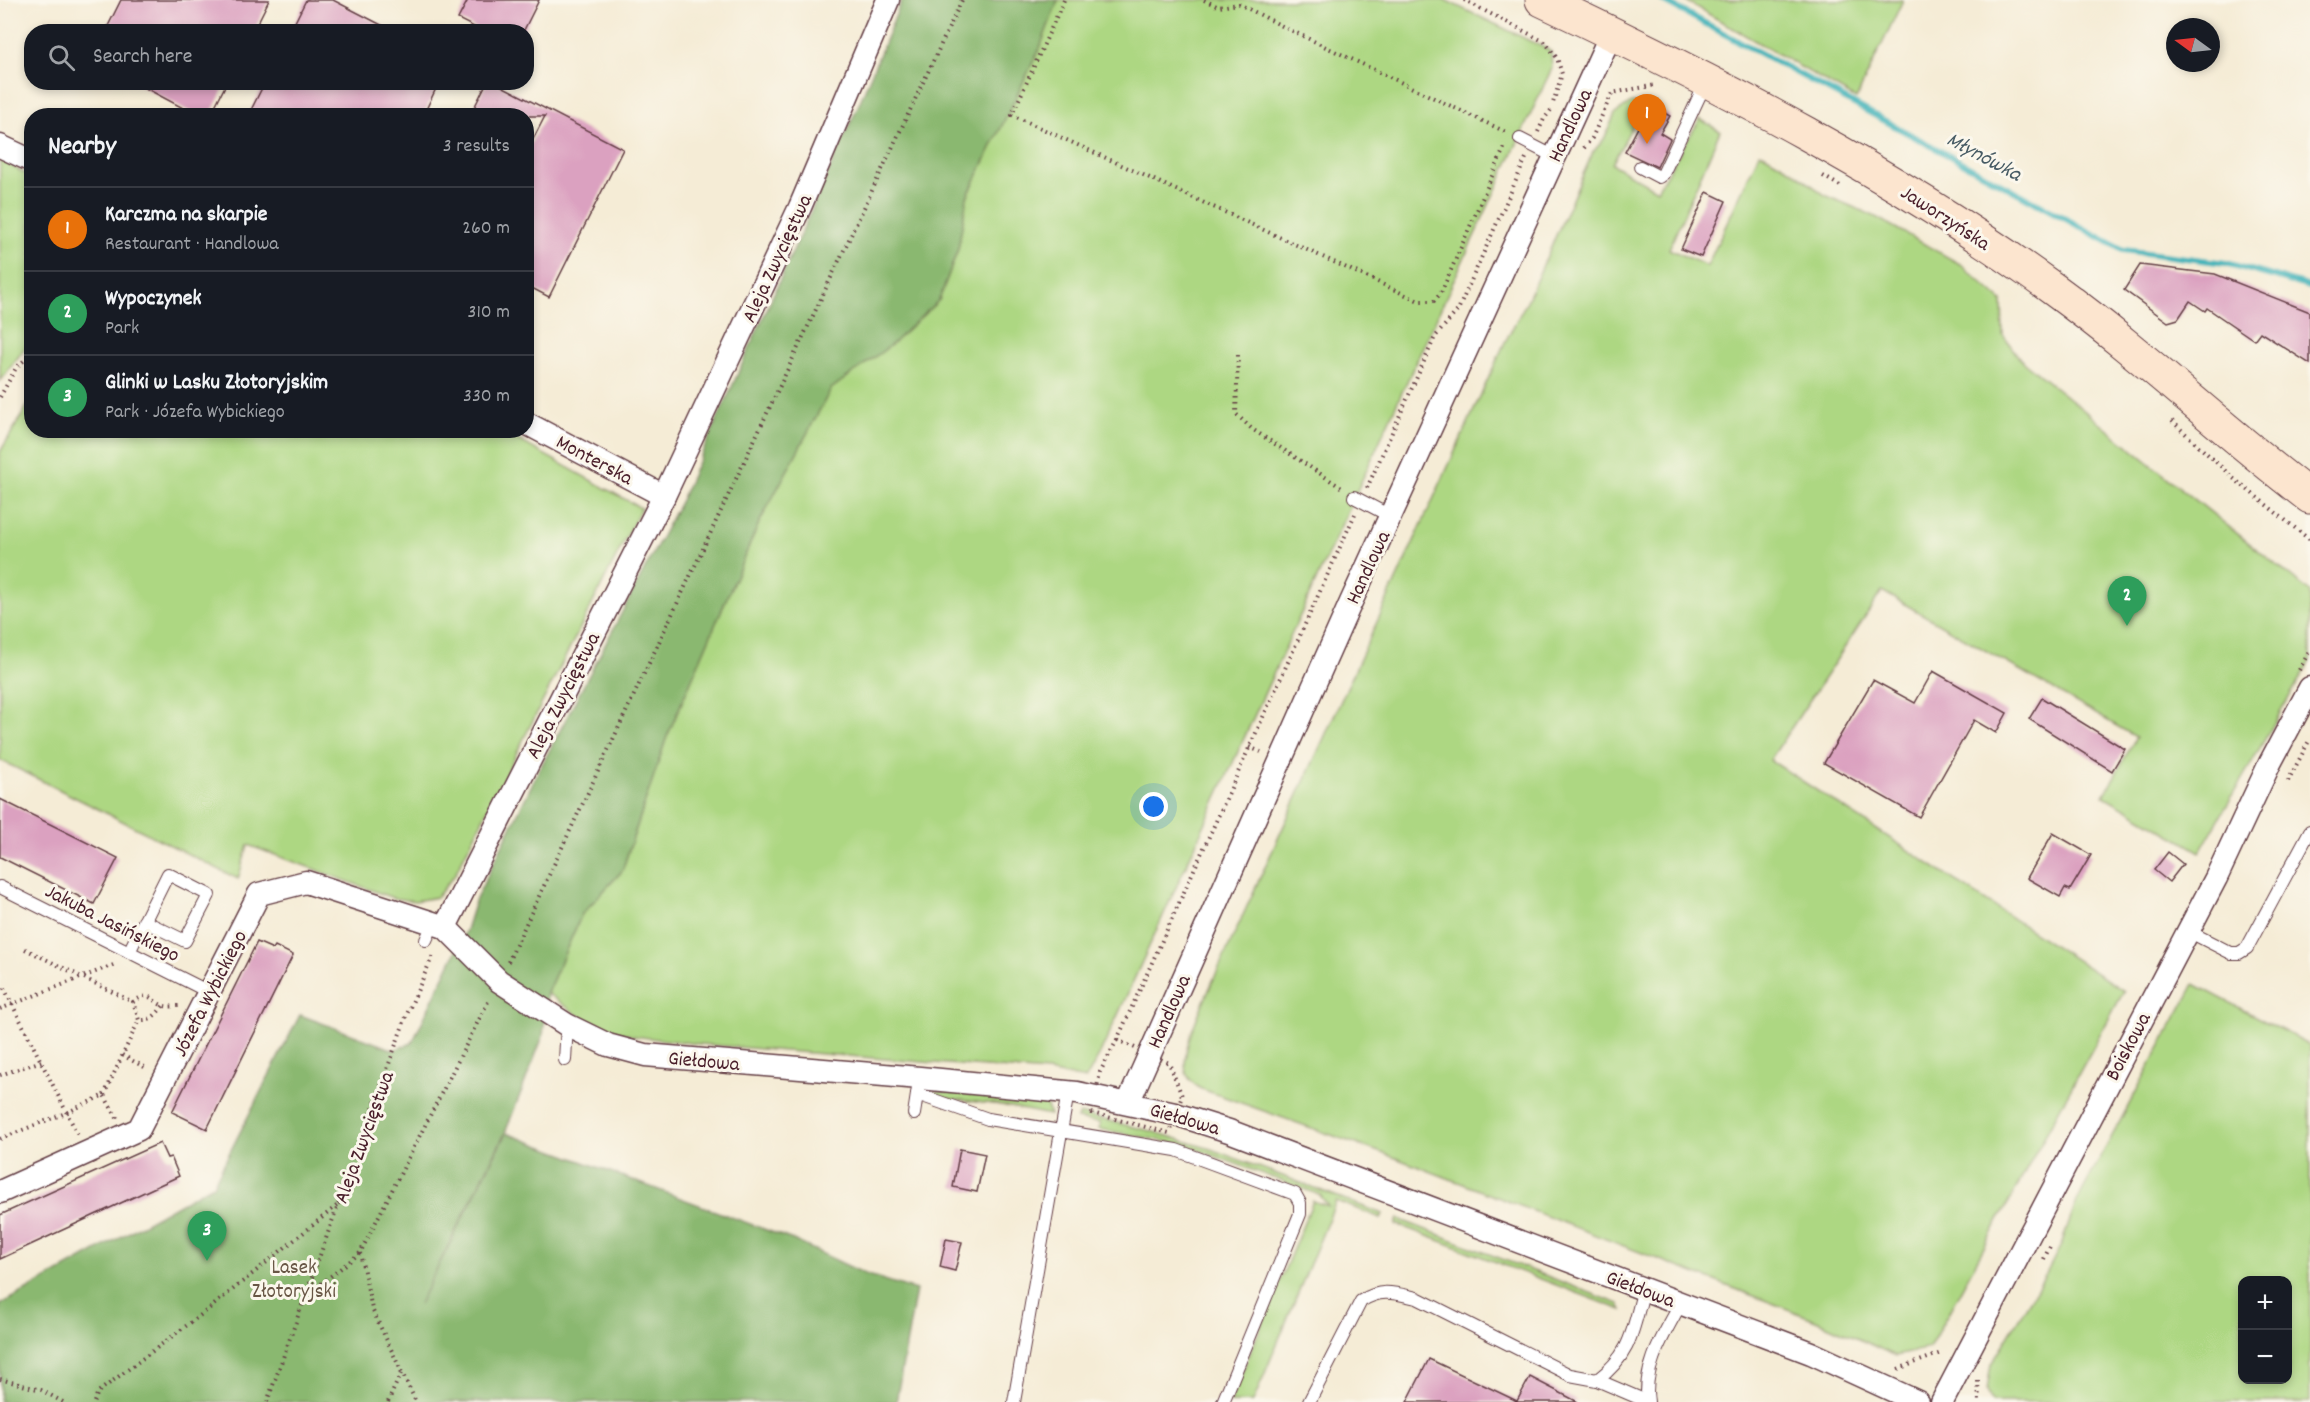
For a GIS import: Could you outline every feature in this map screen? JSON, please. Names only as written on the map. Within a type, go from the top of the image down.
[{"type":"street","name":"Aleja Zwycięstwa","points":[[435,930],[664,496],[800,207],[888,0]]},
{"type":"street","name":"Jaworzyńska","points":[[1542,0],[1611,34],[1701,93],[1821,141],[1990,244],[2057,291],[2228,433],[2310,497]]},
{"type":"street","name":"Handlowa","points":[[1128,1103],[1390,516],[1611,34]]},
{"type":"street","points":[[0,146],[24,157]]},
{"type":"street","name":"Monterska","points":[[534,427],[664,496]]},
{"type":"street","name":"Boiskowa","points":[[1942,1402],[2305,711],[2310,688]]},
{"type":"street","name":"Józefa Wybickiego","points":[[0,1192],[139,1129],[259,894],[306,882],[435,930]]},
{"type":"street","name":"Giełdowa","points":[[435,930],[499,981],[567,1025],[608,1045],[645,1054],[919,1086],[1068,1092],[1175,1114],[1229,1131],[1811,1353],[1918,1402]]},
{"type":"lane","points":[[1640,167],[1659,177],[1663,174],[1701,93]]},
{"type":"lane","points":[[1515,136],[1555,156]]},
{"type":"lane","points":[[1358,499],[1390,516]]},
{"type":"lane","points":[[2188,931],[2231,953],[2239,953],[2247,948],[2310,831]]},
{"type":"lane","points":[[133,954],[144,921],[168,874],[208,895],[185,941],[144,921]]},
{"type":"lane","name":"Jakuba Jasińskiego","points":[[0,888],[133,954],[205,999]]},
{"type":"lane","points":[[565,1060],[567,1025]]},
{"type":"lane","points":[[914,1113],[919,1086],[985,1118],[1182,1152],[1289,1190],[1298,1196],[1300,1214],[1222,1402]]},
{"type":"lane","points":[[1014,1402],[1068,1092]]},
{"type":"lane","points":[[1597,1380],[1614,1368],[1626,1349],[1644,1289]]},
{"type":"lane","points":[[1309,1402],[1361,1301],[1375,1293],[1395,1293],[1417,1298],[1570,1375],[1597,1380],[1647,1401],[1654,1357],[1681,1303]]},
{"type":"path","points":[[307,1295],[360,1253],[499,981],[962,0]]},
{"type":"path","points":[[1064,0],[1012,115],[1419,301],[1434,301],[1441,293],[1506,145]]},
{"type":"path","points":[[1204,0],[1220,7],[1239,4],[1515,136]]},
{"type":"path","points":[[1117,1040],[1358,499],[1435,337],[1458,310],[1559,87],[1562,74],[1557,58],[1545,42],[1464,0]]},
{"type":"path","points":[[1601,117],[1612,93],[1655,85],[1701,93]]},
{"type":"path","points":[[1820,174],[1845,189]]},
{"type":"path","points":[[1238,355],[1236,414],[1252,429],[1358,499]]},
{"type":"path","points":[[0,397],[16,368],[24,360]]},
{"type":"path","points":[[2167,417],[2233,478],[2310,540]]},
{"type":"path","name":"Aleja Zwycięstwa","points":[[267,1402],[340,1204],[435,930]]},
{"type":"path","points":[[0,1139],[104,1095],[139,1020],[133,1002],[25,949]]},
{"type":"path","points":[[0,1009],[133,954]]},
{"type":"path","points":[[4,988],[68,1112],[86,1153]]},
{"type":"path","points":[[133,1002],[141,997],[149,996],[163,1006]]},
{"type":"path","points":[[139,1020],[151,1018],[163,1006],[205,999]]},
{"type":"path","points":[[122,1055],[165,1079]]},
{"type":"path","points":[[0,1075],[42,1061]]},
{"type":"path","points":[[104,1095],[126,1135]]},
{"type":"path","points":[[94,1402],[99,1392],[210,1308],[340,1204]]},
{"type":"path","points":[[360,1253],[372,1309],[416,1402]]},
{"type":"path","points":[[388,1402],[401,1372]]},
{"type":"path","points":[[0,1379],[41,1390],[63,1402]]},
{"type":"green space","name":"Lasek Złotoryjski","points":[[902,0],[1058,0],[1039,50],[967,197],[958,249],[939,300],[891,345],[831,389],[759,523],[666,739],[622,871],[582,914],[547,993],[543,1036],[505,1133],[419,1304],[506,1133],[793,1240],[865,1274],[916,1290],[896,1402],[0,1402],[0,1305],[213,1185],[300,1015],[394,1050],[412,1043],[466,930],[475,901],[536,776],[681,500],[859,104]]},
{"type":"green space","points":[[1058,0],[1445,0],[1551,51],[1552,68],[1100,1054],[1086,1079],[1047,1072],[699,1044],[633,1036],[607,1029],[579,1016],[547,993],[582,914],[622,871],[666,739],[759,523],[831,389],[891,345],[939,300],[958,249],[967,197],[1039,50]]},
{"type":"green space","points":[[1684,0],[1903,0],[1856,99]]},
{"type":"green space","points":[[1631,103],[1644,104],[1612,164],[1657,190],[1700,119],[1720,131],[1669,249],[1707,266],[1760,152],[1791,170],[1825,195],[1874,216],[1962,265],[2002,301],[2003,335],[2020,359],[2310,592],[2310,661],[2200,852],[2104,796],[2136,737],[1882,591],[1770,760],[2124,991],[1929,1348],[1896,1356],[1816,1320],[1393,1157],[1199,1088],[1190,1079],[1186,1069],[1185,1058],[1188,1045],[1211,985],[1505,342],[1527,301],[1593,152],[1604,139],[1615,114]]},
{"type":"green space","points":[[0,159],[24,173],[24,349],[0,381]]},
{"type":"green space","points":[[24,412],[24,438],[515,438],[641,508],[455,874],[437,897],[415,901],[393,898],[248,845],[238,879],[0,760],[0,452]]},
{"type":"green space","points":[[2194,984],[2310,1045],[2310,1402],[1992,1402],[1987,1390],[1991,1364],[2045,1276],[2061,1245],[2077,1201]]},
{"type":"green space","points":[[937,1091],[1037,1100],[1047,1106],[1050,1115],[1001,1105],[936,1097],[933,1093]]},
{"type":"green space","points":[[1079,1114],[1151,1131],[1211,1149],[1383,1214],[1381,1218],[1336,1201],[1253,1402],[1230,1402],[1313,1201],[1328,1206],[1320,1195],[1185,1145],[1099,1129],[1100,1123],[1077,1119]]},
{"type":"green space","points":[[1398,1219],[1619,1304],[1622,1310],[1396,1224]]},
{"type":"building","points":[[121,0],[269,0],[257,24],[109,24]]},
{"type":"building","points":[[306,0],[333,0],[380,24],[294,24]]},
{"type":"building","points":[[468,0],[539,0],[527,24],[468,24],[458,19]]},
{"type":"building","points":[[149,90],[223,90],[214,108],[183,108]]},
{"type":"building","points":[[261,90],[435,90],[427,108],[252,108]]},
{"type":"building","points":[[483,90],[509,90],[623,149],[549,297],[534,289],[534,137],[545,116],[534,116],[534,108],[474,108]]},
{"type":"building","points":[[1650,105],[1670,116],[1660,133],[1670,139],[1657,167],[1625,152]]},
{"type":"building","points":[[1707,192],[1726,201],[1701,257],[1681,249]]},
{"type":"building","points":[[2140,265],[2215,274],[2310,312],[2310,364],[2260,332],[2254,340],[2207,308],[2205,311],[2190,301],[2178,319],[2168,322],[2124,290]]},
{"type":"building","points":[[1933,671],[2007,713],[1996,733],[1974,720],[1919,817],[1824,763],[1873,680],[1915,703]]},
{"type":"building","points":[[2042,698],[2125,749],[2112,771],[2029,719]]},
{"type":"building","points":[[0,799],[118,858],[94,904],[0,857]]},
{"type":"building","points":[[2053,833],[2091,855],[2070,890],[2065,888],[2060,897],[2027,878]]},
{"type":"building","points":[[2168,852],[2183,864],[2169,882],[2154,870]]},
{"type":"building","points":[[257,942],[273,949],[275,946],[293,955],[207,1129],[172,1112]]},
{"type":"building","points":[[160,1143],[167,1158],[171,1157],[179,1176],[0,1259],[0,1215]]},
{"type":"building","points":[[960,1149],[985,1154],[977,1192],[953,1187]]},
{"type":"building","points":[[946,1239],[962,1242],[955,1271],[940,1267]]},
{"type":"building","points":[[1429,1359],[1517,1401],[1530,1377],[1578,1402],[1407,1402]]},
{"type":"waterway","name":"Młynówka","points":[[1662,0],[2123,250],[2226,263],[2310,287]]},
{"type":"place","name":"Karczma na skarpie","points":[[1647,144]]},
{"type":"place","name":"Wypoczynek","points":[[2127,626]]},
{"type":"place","name":"Glinki w Lasku Złotoryjskim","points":[[207,1261]]}]
